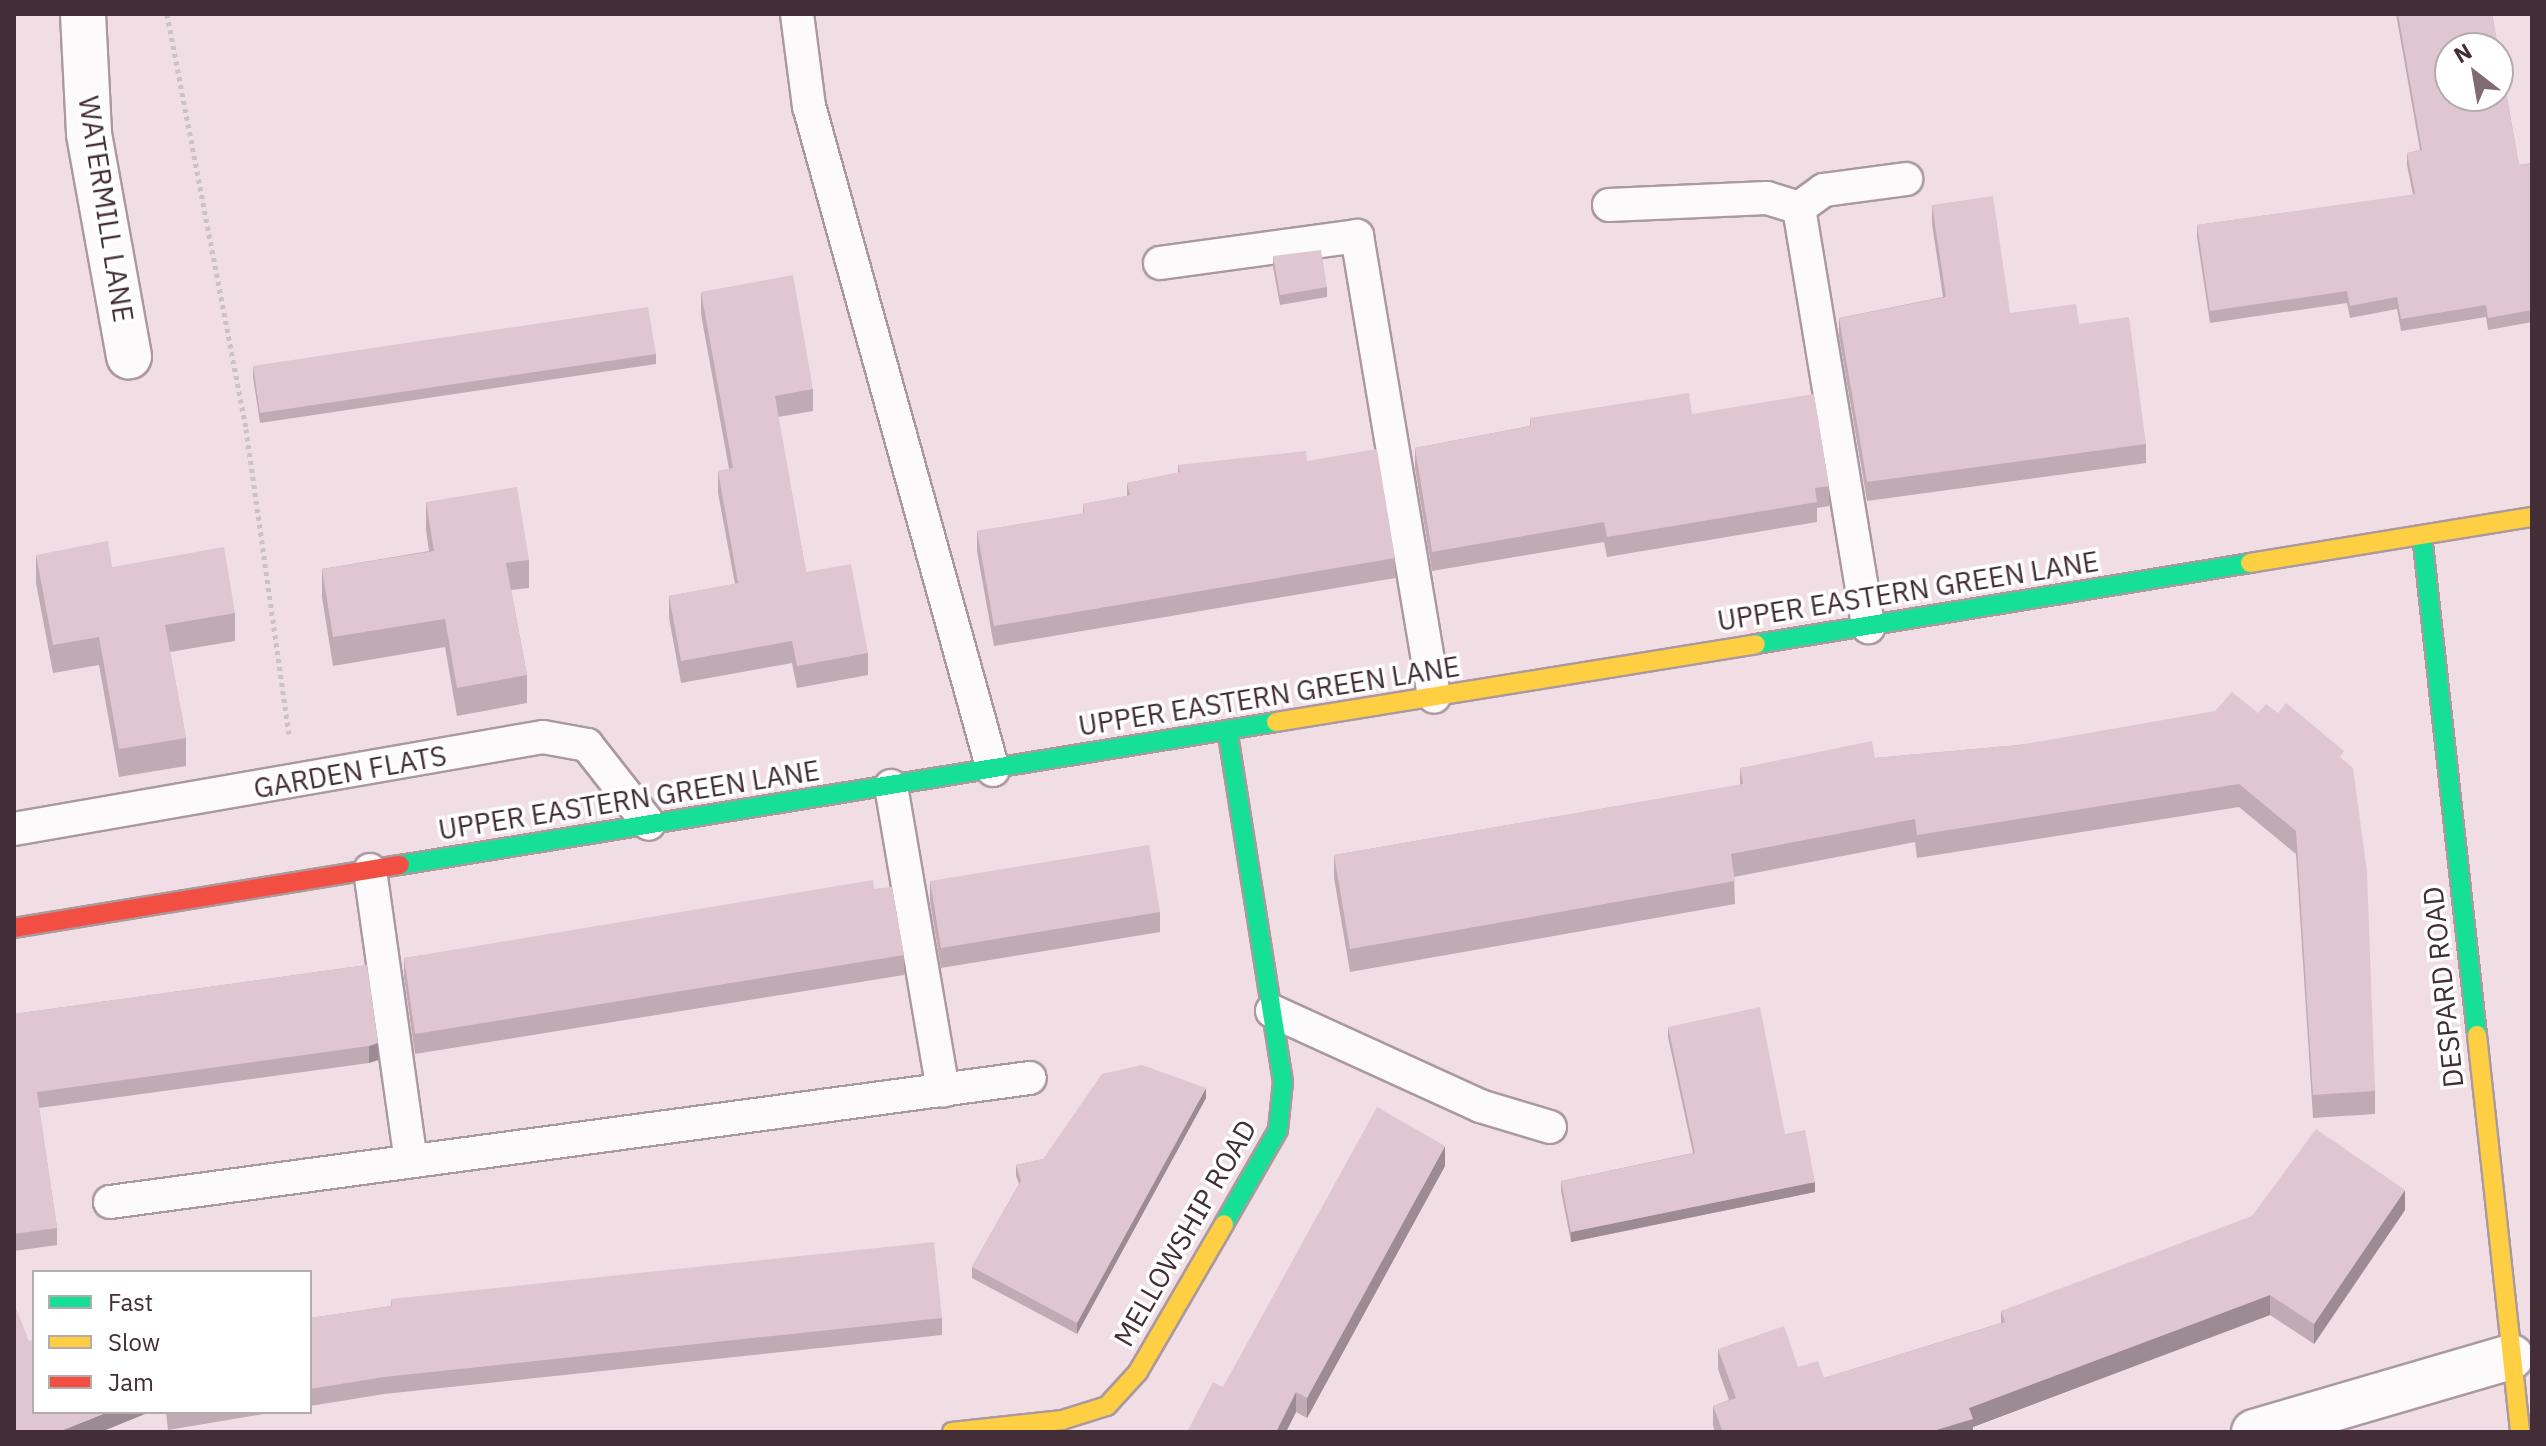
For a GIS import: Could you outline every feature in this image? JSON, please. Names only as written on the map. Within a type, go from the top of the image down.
[{"type":"street","name":"WATERMILL LANE","points":[[83,14],[89,134],[129,356]]},
{"type":"street","name":"UPPER EASTERN GREEN LANE","points":[[14,928],[2532,517]]},
{"type":"street","name":"DESPARD ROAD","points":[[2422,535],[2520,1432]]},
{"type":"street","name":"MELLOWSHIP ROAD","points":[[952,1432],[1062,1420],[1107,1406],[1138,1372],[1278,1130],[1283,1082],[1227,730]]},
{"type":"street","points":[[2254,1432],[2511,1357]]},
{"type":"lane","points":[[797,14],[813,121],[993,770]]},
{"type":"lane","points":[[1799,208],[1824,190],[1906,179]]},
{"type":"lane","points":[[1609,205],[1767,198],[1799,208]]},
{"type":"lane","points":[[1799,208],[1868,627]]},
{"type":"lane","points":[[1160,263],[1357,236],[1434,697]]},
{"type":"lane","name":"GARDEN FLATS","points":[[14,829],[296,783],[543,737],[587,745],[649,824]]},
{"type":"lane","points":[[891,786],[943,1091]]},
{"type":"lane","points":[[370,870],[411,1161]]},
{"type":"lane","points":[[1272,1011],[1480,1106],[1550,1127]]},
{"type":"lane","points":[[110,1202],[1030,1078]]},
{"type":"path","points":[[167,14],[246,429],[296,783]]},
{"type":"building","points":[[2398,14],[2492,14],[2495,32],[2434,32],[2434,112],[2510,112],[2519,165],[2532,163],[2532,310],[2488,318],[2486,305],[2401,319],[2397,297],[2350,306],[2347,291],[2210,311],[2197,225],[2415,194],[2407,153],[2422,150]]},
{"type":"building","points":[[1993,196],[2010,313],[2076,304],[2079,324],[2129,317],[2146,444],[1867,482],[1839,318],[1946,297],[1932,205]]},
{"type":"building","points":[[1321,250],[1327,287],[1280,295],[1273,256]]},
{"type":"building","points":[[793,275],[813,389],[775,396],[806,572],[851,564],[868,653],[797,666],[792,641],[681,661],[669,596],[738,583],[718,471],[733,468],[701,292]]},
{"type":"building","points":[[648,307],[656,354],[260,413],[253,366]]},
{"type":"building","points":[[1689,393],[1692,414],[1814,394],[1829,486],[1815,488],[1817,502],[1607,537],[1604,522],[1432,552],[1415,448],[1531,426],[1530,418]]},
{"type":"building","points":[[1377,449],[1395,558],[994,626],[977,531],[1084,513],[1083,504],[1130,495],[1127,483],[1180,472],[1178,465],[1306,451],[1307,461]]},
{"type":"building","points":[[517,487],[529,560],[506,563],[527,675],[457,688],[445,619],[333,637],[322,569],[434,551],[426,502]]},
{"type":"building","points":[[108,541],[112,567],[224,547],[235,613],[165,625],[186,738],[119,749],[99,637],[53,645],[36,555]]},
{"type":"building","points":[[2232,692],[2258,713],[2266,704],[2278,713],[2286,703],[2344,751],[2340,757],[2353,768],[2367,872],[2375,1091],[2313,1095],[2296,831],[2239,784],[1917,835],[1915,819],[1731,854],[1735,881],[1350,949],[1334,855],[1743,784],[1740,768],[1872,741],[1875,758],[2019,745],[2215,711]]},
{"type":"building","points":[[1149,845],[1160,912],[941,948],[930,881]]},
{"type":"building","points":[[873,880],[874,889],[892,887],[904,955],[415,1034],[404,958]]},
{"type":"building","points":[[367,965],[378,1043],[37,1092],[57,1228],[14,1234],[14,1014]]},
{"type":"building","points":[[1760,1007],[1785,1134],[1805,1130],[1815,1182],[1571,1232],[1561,1181],[1695,1153],[1668,1027]]},
{"type":"building","points":[[1142,1065],[1206,1088],[1077,1323],[972,1267],[1021,1181],[1016,1165],[1043,1159],[1102,1074]]},
{"type":"building","points":[[1377,1107],[1445,1146],[1307,1398],[1296,1392],[1276,1432],[1187,1432],[1213,1382],[1223,1387]]},
{"type":"building","points":[[2316,1129],[2405,1190],[2314,1324],[2270,1295],[1969,1408],[1973,1419],[1930,1432],[1723,1432],[1713,1406],[1736,1398],[1718,1349],[1784,1326],[1798,1367],[1818,1361],[1824,1378],[2005,1322],[2001,1311],[2252,1216]]},
{"type":"building","points":[[934,1242],[942,1318],[384,1377],[312,1389],[312,1318],[392,1306],[391,1299]]},
{"type":"building","points":[[14,1303],[29,1341],[32,1340],[32,1414],[103,1414],[58,1432],[14,1432]]},
{"type":"traffic: fast","points":[[2422,535],[2477,1035]]},
{"type":"traffic: fast","points":[[1756,644],[2250,563]]},
{"type":"traffic: fast","points":[[400,865],[1276,722]]},
{"type":"traffic: fast","points":[[1224,1224],[1278,1130],[1283,1082],[1227,730]]},
{"type":"traffic: slow","points":[[2250,563],[2532,517]]},
{"type":"traffic: slow","points":[[1276,722],[1756,644]]},
{"type":"traffic: slow","points":[[2477,1035],[2520,1432]]},
{"type":"traffic: slow","points":[[952,1432],[1062,1420],[1107,1406],[1138,1372],[1224,1224]]},
{"type":"traffic: jam","points":[[14,928],[400,865]]}]
